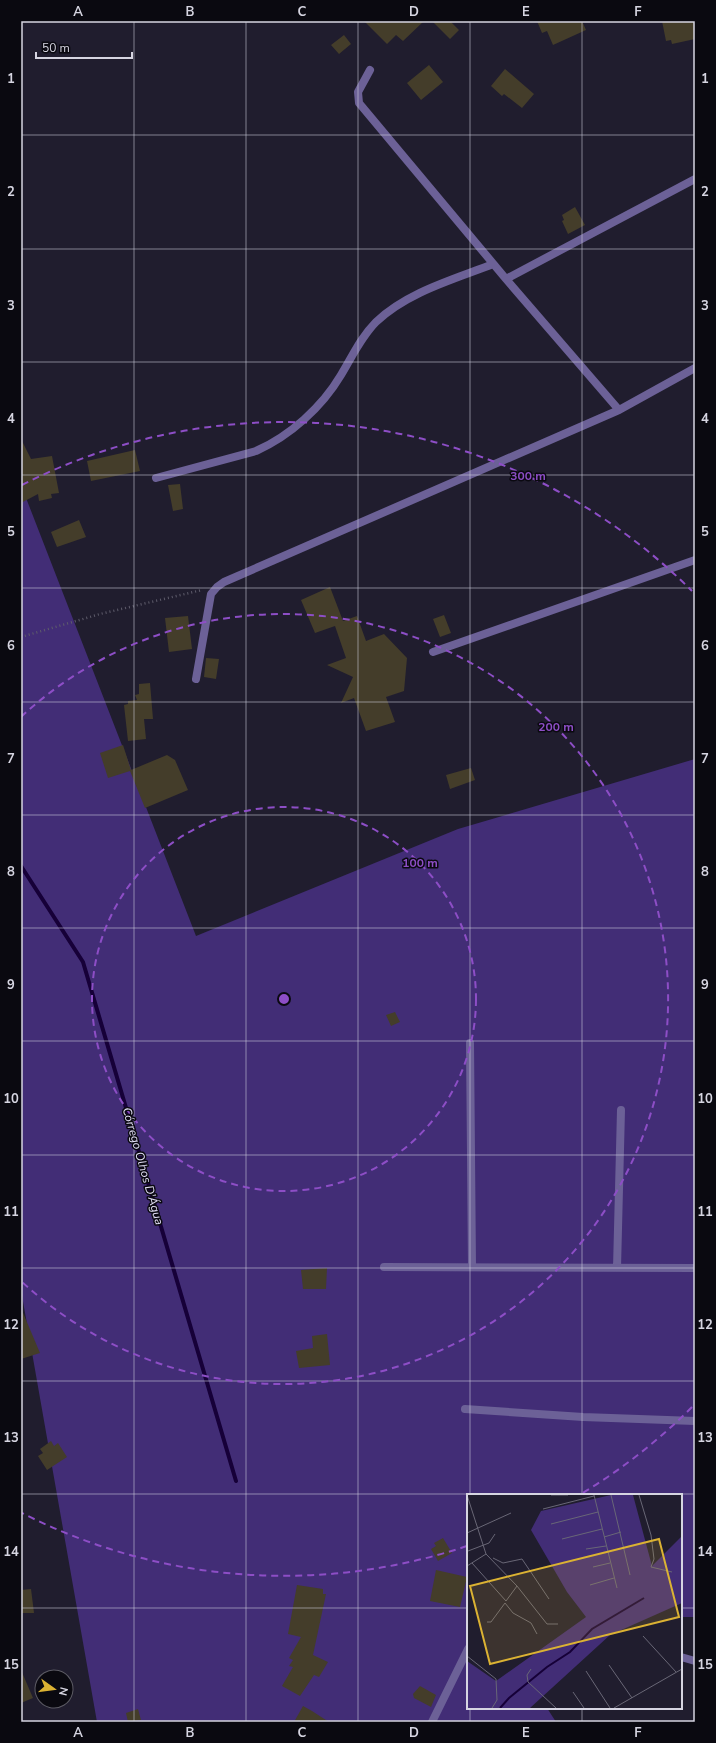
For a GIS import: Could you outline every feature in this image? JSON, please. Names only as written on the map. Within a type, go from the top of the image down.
[{"type":"street","points":[[370,70],[358,92],[359,103],[506,280],[619,410]]},
{"type":"street","points":[[506,280],[695,179]]},
{"type":"street","points":[[156,478],[256,451],[270,445],[286,434],[315,409],[331,390],[364,336],[387,313],[402,303],[426,291],[493,264]]},
{"type":"street","points":[[196,679],[210,601],[213,590],[216,587],[230,579],[619,410],[695,368]]},
{"type":"street","points":[[433,652],[695,560]]},
{"type":"street","points":[[470,1043],[472,1267]]},
{"type":"street","points":[[617,1268],[621,1110]]},
{"type":"street","points":[[384,1267],[695,1268]]},
{"type":"street","points":[[464,1409],[583,1417],[695,1421]]},
{"type":"street","points":[[432,1722],[467,1651]]},
{"type":"street","points":[[682,1657],[695,1661]]},
{"type":"path","points":[[21,637],[100,614],[216,587]]},
{"type":"shaded area","points":[[21,485],[196,936],[458,829],[695,759],[695,1617],[682,1617],[682,1494],[467,1494],[467,1709],[548,1709],[556,1722],[97,1722],[21,1290]]},
{"type":"building","points":[[364,21],[424,21],[403,41],[396,35],[387,44]]},
{"type":"building","points":[[432,21],[450,21],[459,30],[450,39]]},
{"type":"building","points":[[537,21],[582,21],[586,30],[553,45],[547,31],[542,33]]},
{"type":"building","points":[[662,21],[694,21],[695,39],[672,44],[671,40],[666,41]]},
{"type":"building","points":[[344,35],[351,44],[339,54],[331,45]]},
{"type":"building","points":[[429,65],[443,82],[421,100],[407,83]]},
{"type":"building","points":[[505,69],[534,94],[522,108],[504,94],[502,96],[491,86]]},
{"type":"building","points":[[575,207],[585,225],[568,234],[562,221],[564,220],[562,215]]},
{"type":"building","points":[[21,439],[31,459],[52,456],[59,493],[51,494],[52,498],[39,501],[38,494],[21,503]]},
{"type":"building","points":[[135,450],[140,471],[91,481],[87,461]]},
{"type":"building","points":[[180,484],[183,509],[173,511],[168,485]]},
{"type":"building","points":[[79,520],[86,537],[57,547],[51,532]]},
{"type":"building","points":[[330,587],[343,621],[357,616],[366,641],[384,634],[407,658],[404,691],[386,697],[395,722],[366,731],[354,698],[341,703],[353,677],[327,665],[346,658],[335,626],[315,633],[301,600]]},
{"type":"building","points":[[444,615],[451,633],[440,637],[433,619]]},
{"type":"building","points":[[188,616],[192,649],[169,652],[165,618]]},
{"type":"building","points":[[206,658],[219,659],[216,679],[204,677]]},
{"type":"building","points":[[150,683],[153,719],[144,719],[146,739],[128,741],[124,705],[128,704],[128,701],[137,700],[135,695],[139,694],[139,684]]},
{"type":"building","points":[[123,745],[131,770],[167,755],[175,760],[188,790],[145,808],[130,771],[108,778],[100,753]]},
{"type":"building","points":[[471,768],[475,780],[450,789],[446,775]]},
{"type":"building","points":[[395,1012],[400,1022],[391,1026],[386,1015]]},
{"type":"building","points":[[327,1268],[326,1289],[303,1289],[301,1270]]},
{"type":"building","points":[[21,1308],[40,1353],[21,1359]]},
{"type":"building","points":[[327,1334],[330,1365],[299,1368],[296,1351],[313,1348],[312,1336]]},
{"type":"building","points":[[51,1441],[54,1446],[58,1443],[67,1457],[47,1470],[38,1456],[43,1453],[40,1449]]},
{"type":"building","points":[[443,1538],[452,1553],[438,1561],[431,1549],[436,1546],[434,1543]]},
{"type":"building","points":[[436,1570],[467,1577],[460,1607],[430,1601]]},
{"type":"building","points":[[297,1585],[323,1589],[323,1594],[326,1594],[313,1655],[328,1662],[319,1677],[314,1675],[300,1696],[282,1686],[293,1667],[289,1666],[293,1660],[289,1658],[301,1637],[288,1634]]},
{"type":"building","points":[[31,1589],[34,1613],[21,1613],[21,1590]]},
{"type":"building","points":[[21,1670],[33,1698],[21,1703]]},
{"type":"building","points":[[420,1686],[436,1695],[431,1707],[414,1698],[413,1694]]},
{"type":"building","points":[[303,1706],[312,1711],[329,1722],[294,1722]]},
{"type":"building","points":[[138,1709],[141,1720],[128,1722],[126,1713]]},
{"type":"waterway","name":"Córrego Olhos D'Água","points":[[21,866],[83,962],[236,1481]]}]
